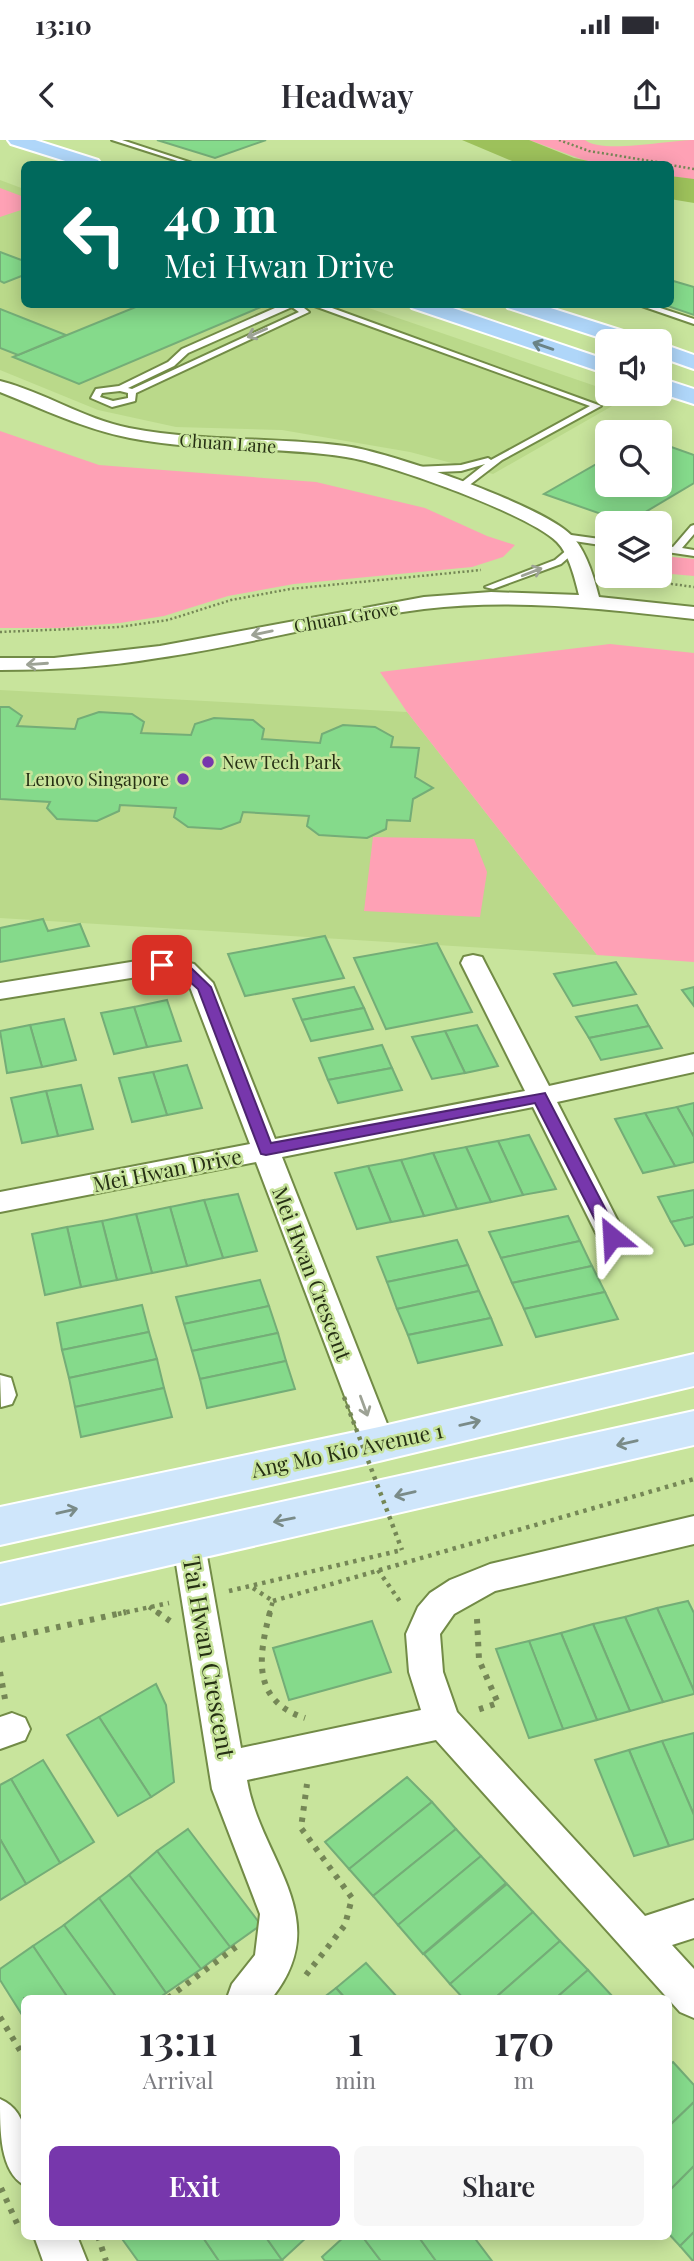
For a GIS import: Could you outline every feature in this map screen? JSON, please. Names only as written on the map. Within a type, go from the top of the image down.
[{"type":"highway","points":[[17,140],[83,161]]},
{"type":"highway","points":[[431,308],[595,364]]},
{"type":"highway","points":[[528,308],[595,330]]},
{"type":"highway","points":[[672,354],[694,362]]},
{"type":"highway","points":[[672,389],[694,397]]},
{"type":"main road","name":"Ang Mo Kio Avenue 1","points":[[0,1526],[379,1444],[694,1370]]},
{"type":"main road","points":[[0,1584],[188,1539],[351,1507],[694,1428]]},
{"type":"street","name":"Chuan Lane","points":[[0,386],[128,432],[172,439],[351,452],[413,470],[460,488],[567,544]]},
{"type":"street","points":[[567,544],[590,595]]},
{"type":"street","name":"Chuan Grove","points":[[0,647],[30,649],[130,642],[328,603],[489,578],[694,613]]},
{"type":"street","name":"Chuan Grove","points":[[0,664],[132,658],[341,616],[427,602],[590,595],[694,599]]},
{"type":"street","points":[[473,963],[612,1237]]},
{"type":"street","name":"Mei Hwan Crescent","points":[[0,991],[153,966],[185,970],[204,987],[266,1150],[347,1382],[379,1444]]},
{"type":"street","name":"Mei Hwan Drive","points":[[0,1202],[540,1097],[694,1063]]},
{"type":"street","points":[[694,1530],[490,1578],[446,1598],[431,1613],[421,1643],[427,1680],[443,1722],[694,1998]]},
{"type":"street","name":"Tai Hwan Crescent","points":[[188,1539],[200,1596],[226,1768],[443,1722]]},
{"type":"street","points":[[226,1768],[237,1810],[273,1896],[281,1929],[274,1962],[248,1995]]},
{"type":"street","points":[[640,1936],[694,1919]]},
{"type":"street","points":[[0,2120],[14,2167]]},
{"type":"street","points":[[42,2240],[65,2261]]},
{"type":"lane","points":[[115,140],[182,161]]},
{"type":"lane","points":[[132,392],[132,399],[120,404],[104,403],[95,398],[99,391],[121,388],[171,364],[185,351],[283,308]]},
{"type":"lane","points":[[121,388],[132,392],[304,312],[298,308]]},
{"type":"lane","points":[[323,308],[597,406],[499,458],[460,488]]},
{"type":"lane","points":[[651,308],[694,322]]},
{"type":"lane","points":[[413,470],[461,468],[499,458]]},
{"type":"lane","points":[[676,550],[694,528]]},
{"type":"lane","points":[[489,578],[558,562],[567,544],[595,543]]},
{"type":"lane","points":[[672,550],[694,553]]},
{"type":"path","points":[[559,140],[589,151],[647,161]]},
{"type":"path","points":[[674,166],[694,169]]},
{"type":"path","points":[[0,632],[118,627],[168,620],[231,600],[290,589],[489,578]]},
{"type":"path","points":[[672,585],[694,587]]},
{"type":"path","points":[[253,1588],[402,1550],[347,1382]]},
{"type":"path","points":[[273,1601],[694,1479]]},
{"type":"path","points":[[378,1570],[401,1603]]},
{"type":"path","points":[[0,1640],[200,1596]]},
{"type":"path","points":[[443,1722],[498,1703],[479,1660],[476,1633],[478,1614]]},
{"type":"path","points":[[0,1672],[6,1724]]},
{"type":"path","points":[[302,1978],[345,1925],[352,1898],[301,1828],[304,1793],[310,1777]]},
{"type":"path","points":[[0,2017],[21,2052]]},
{"type":"path","points":[[14,2167],[21,2187]]},
{"type":"shaded area","points":[[462,140],[529,140],[588,161],[512,161]]},
{"type":"shaded area","points":[[529,140],[585,140],[593,144],[620,146],[694,140],[694,180],[674,177],[674,161],[587,161]]},
{"type":"shaded area","points":[[674,176],[694,179],[694,203],[674,200]]},
{"type":"shaded area","points":[[0,180],[21,188],[21,308],[369,308],[595,386],[595,406],[612,406],[493,474],[410,452],[282,430],[176,427],[98,410],[0,370]]},
{"type":"shaded area","points":[[0,188],[21,196],[21,210],[0,217]]},
{"type":"shaded area","points":[[0,431],[99,465],[316,482],[425,508],[487,536],[515,545],[503,557],[472,567],[294,584],[228,596],[164,616],[120,623],[59,628],[0,628]]},
{"type":"shaded area","points":[[672,557],[694,559],[694,576],[672,574]]},
{"type":"shaded area","points":[[610,644],[694,653],[694,962],[597,955],[407,712],[380,672]]},
{"type":"shaded area","points":[[0,690],[407,712],[597,955],[0,918]]},
{"type":"shaded area","points":[[373,837],[474,839],[487,872],[480,917],[364,911]]},
{"type":"building","points":[[157,140],[266,140],[215,158]]},
{"type":"building","points":[[0,252],[21,260],[21,276],[4,283],[0,281]]},
{"type":"building","points":[[674,281],[694,287],[694,315],[674,308]]},
{"type":"building","points":[[133,308],[259,308],[79,384],[13,357]]},
{"type":"building","points":[[0,309],[66,335],[18,355],[0,348]]},
{"type":"building","points":[[672,447],[694,455],[694,483],[672,496]]},
{"type":"building","points":[[595,465],[595,497],[671,497],[647,511],[595,512],[544,494]]},
{"type":"building","name":"New Tech Park","points":[[0,707],[9,707],[22,716],[17,726],[75,729],[78,719],[99,712],[132,714],[144,722],[141,733],[191,735],[195,724],[214,718],[253,720],[264,729],[262,739],[320,743],[322,734],[343,725],[375,727],[393,737],[391,747],[419,748],[415,777],[433,788],[413,799],[410,821],[387,820],[386,829],[367,838],[319,835],[307,826],[309,816],[243,812],[240,822],[221,829],[188,827],[174,817],[176,808],[120,805],[119,811],[97,821],[57,819],[47,808],[50,802],[0,799]]},
{"type":"building","points":[[43,919],[48,931],[80,924],[89,946],[0,962],[0,928]]},
{"type":"building","points":[[325,936],[344,978],[245,996],[228,954]]},
{"type":"building","points":[[437,943],[472,1012],[386,1029],[354,958]]},
{"type":"building","points":[[616,962],[636,994],[573,1006],[554,974]]},
{"type":"building","points":[[354,987],[364,1008],[302,1020],[293,999]]},
{"type":"building","points":[[694,987],[694,1006],[682,990]]},
{"type":"building","points":[[167,1000],[181,1041],[147,1047],[134,1007]]},
{"type":"building","points":[[637,1005],[649,1026],[589,1038],[576,1017]]},
{"type":"building","points":[[134,1007],[147,1047],[114,1054],[101,1013]]},
{"type":"building","points":[[364,1008],[373,1029],[311,1041],[302,1020]]},
{"type":"building","points":[[64,1019],[76,1060],[42,1067],[30,1025]]},
{"type":"building","points":[[30,1025],[42,1067],[7,1073],[0,1031]]},
{"type":"building","points":[[477,1025],[498,1066],[465,1073],[445,1031]]},
{"type":"building","points":[[649,1026],[662,1048],[601,1060],[589,1038]]},
{"type":"building","points":[[445,1031],[465,1073],[432,1079],[412,1037]]},
{"type":"building","points":[[382,1045],[392,1068],[328,1080],[319,1058]]},
{"type":"building","points":[[187,1065],[202,1108],[167,1115],[153,1072]]},
{"type":"building","points":[[392,1068],[402,1090],[338,1103],[328,1080]]},
{"type":"building","points":[[153,1072],[167,1115],[132,1122],[119,1078]]},
{"type":"building","points":[[81,1085],[93,1129],[58,1136],[46,1091]]},
{"type":"building","points":[[46,1091],[58,1136],[22,1143],[11,1098]]},
{"type":"building","points":[[694,1103],[694,1137],[677,1107]]},
{"type":"building","points":[[677,1107],[694,1137],[694,1162],[675,1166],[645,1113]]},
{"type":"building","points":[[645,1113],[675,1166],[643,1173],[615,1119]]},
{"type":"building","points":[[529,1135],[556,1189],[523,1195],[498,1141]]},
{"type":"building","points":[[498,1141],[523,1195],[491,1202],[466,1147]]},
{"type":"building","points":[[466,1147],[491,1202],[457,1209],[433,1153]]},
{"type":"building","points":[[433,1153],[457,1209],[424,1216],[401,1160]]},
{"type":"building","points":[[401,1160],[424,1216],[391,1222],[368,1166]]},
{"type":"building","points":[[368,1166],[391,1222],[357,1229],[335,1173]]},
{"type":"building","points":[[694,1190],[694,1217],[671,1222],[658,1197]]},
{"type":"building","points":[[238,1194],[257,1251],[223,1258],[204,1200]]},
{"type":"building","points":[[204,1200],[223,1258],[187,1266],[170,1207]]},
{"type":"building","points":[[170,1207],[187,1266],[152,1273],[136,1214]]},
{"type":"building","points":[[136,1214],[152,1273],[117,1280],[102,1221]]},
{"type":"building","points":[[568,1216],[580,1241],[501,1258],[489,1232]]},
{"type":"building","points":[[694,1217],[694,1244],[685,1246],[671,1222]]},
{"type":"building","points":[[102,1221],[117,1280],[81,1287],[67,1227]]},
{"type":"building","points":[[67,1227],[81,1287],[45,1295],[32,1234]]},
{"type":"building","points":[[457,1240],[468,1265],[387,1282],[377,1257]]},
{"type":"building","points":[[580,1241],[592,1266],[512,1283],[501,1258]]},
{"type":"building","points":[[468,1265],[479,1291],[397,1309],[387,1282]]},
{"type":"building","points":[[592,1266],[605,1292],[524,1309],[512,1283]]},
{"type":"building","points":[[260,1280],[269,1306],[184,1324],[176,1297]]},
{"type":"building","points":[[479,1291],[491,1318],[408,1335],[397,1309]]},
{"type":"building","points":[[605,1292],[618,1319],[536,1337],[524,1309]]},
{"type":"building","points":[[142,1305],[149,1332],[62,1350],[57,1323]]},
{"type":"building","points":[[269,1306],[278,1333],[192,1351],[184,1324]]},
{"type":"building","points":[[491,1318],[502,1345],[418,1363],[408,1335]]},
{"type":"building","points":[[149,1332],[157,1359],[69,1378],[62,1350]]},
{"type":"building","points":[[278,1333],[286,1361],[200,1379],[192,1351]]},
{"type":"building","points":[[157,1359],[164,1388],[75,1407],[69,1378]]},
{"type":"building","points":[[286,1361],[295,1389],[207,1408],[200,1379]]},
{"type":"building","points":[[164,1388],[172,1417],[81,1437],[75,1407]]},
{"type":"building","points":[[688,1601],[694,1613],[694,1691],[657,1608]]},
{"type":"building","points":[[657,1608],[694,1691],[694,1694],[663,1702],[625,1617]]},
{"type":"building","points":[[625,1617],[663,1702],[630,1711],[593,1624]]},
{"type":"building","points":[[372,1621],[391,1672],[289,1700],[273,1648]]},
{"type":"building","points":[[593,1624],[630,1711],[597,1720],[561,1633]]},
{"type":"building","points":[[561,1633],[597,1720],[563,1729],[529,1641]]},
{"type":"building","points":[[529,1641],[563,1729],[529,1738],[496,1649]]},
{"type":"building","points":[[156,1684],[166,1705],[174,1782],[151,1797],[99,1717]]},
{"type":"building","points":[[99,1717],[151,1797],[118,1816],[67,1735]]},
{"type":"building","points":[[694,1733],[694,1815],[662,1741]]},
{"type":"building","points":[[662,1741],[694,1815],[694,1839],[669,1846],[629,1750]]},
{"type":"building","points":[[629,1750],[669,1846],[634,1856],[595,1760]]},
{"type":"building","points":[[43,1760],[94,1842],[60,1863],[11,1779]]},
{"type":"building","points":[[407,1777],[432,1802],[349,1869],[325,1842]]},
{"type":"building","points":[[11,1779],[60,1863],[26,1884],[0,1839],[0,1785]]},
{"type":"building","points":[[432,1802],[456,1829],[373,1896],[349,1869]]},
{"type":"building","points":[[188,1829],[261,1925],[230,1947],[157,1851]]},
{"type":"building","points":[[456,1829],[481,1856],[398,1925],[373,1896]]},
{"type":"building","points":[[0,1839],[26,1884],[0,1900]]},
{"type":"building","points":[[157,1851],[230,1947],[201,1969],[129,1875]]},
{"type":"building","points":[[481,1856],[506,1883],[423,1954],[398,1925]]},
{"type":"building","points":[[129,1875],[201,1969],[166,1993],[99,1898]]},
{"type":"building","points":[[507,1884],[533,1912],[450,1984],[424,1954]]},
{"type":"building","points":[[99,1898],[166,1993],[115,1995],[64,1925]]},
{"type":"building","points":[[533,1912],[560,1941],[498,1995],[460,1995],[450,1984]]},
{"type":"building","points":[[64,1925],[115,1995],[66,1995],[33,1946]]},
{"type":"building","points":[[560,1941],[588,1970],[559,1995],[498,1995]]},
{"type":"building","points":[[33,1946],[66,1995],[21,1995],[21,2013],[0,1980],[0,1969]]},
{"type":"building","points":[[366,1963],[395,1995],[342,1995],[336,1988]]},
{"type":"building","points":[[588,1970],[611,1995],[559,1995]]},
{"type":"building","points":[[336,1988],[342,1995],[327,1995]]},
{"type":"building","points":[[672,2063],[694,2085],[694,2102],[672,2123]]},
{"type":"building","points":[[694,2102],[694,2166],[672,2188],[672,2123]]},
{"type":"building","points":[[694,2166],[694,2232],[680,2246],[672,2237],[672,2188]]},
{"type":"building","points":[[694,2232],[694,2261],[693,2261],[680,2246]]},
{"type":"building","points":[[123,2240],[205,2240],[219,2261],[138,2261]]},
{"type":"building","points":[[205,2240],[268,2240],[282,2260],[219,2261]]},
{"type":"building","points":[[268,2240],[304,2240],[282,2260]]},
{"type":"building","points":[[341,2240],[365,2240],[381,2261],[325,2261],[322,2257]]},
{"type":"building","points":[[365,2240],[421,2240],[436,2261],[381,2261]]},
{"type":"building","points":[[421,2240],[476,2240],[492,2261],[436,2261]]},
{"type":"place","name":"New Tech Park","points":[[208,762]]},
{"type":"place","name":"Lenovo Singapore","points":[[183,779]]},
{"type":"route","points":[[162,965],[185,970],[204,987],[266,1150],[540,1097],[612,1237]]}]
